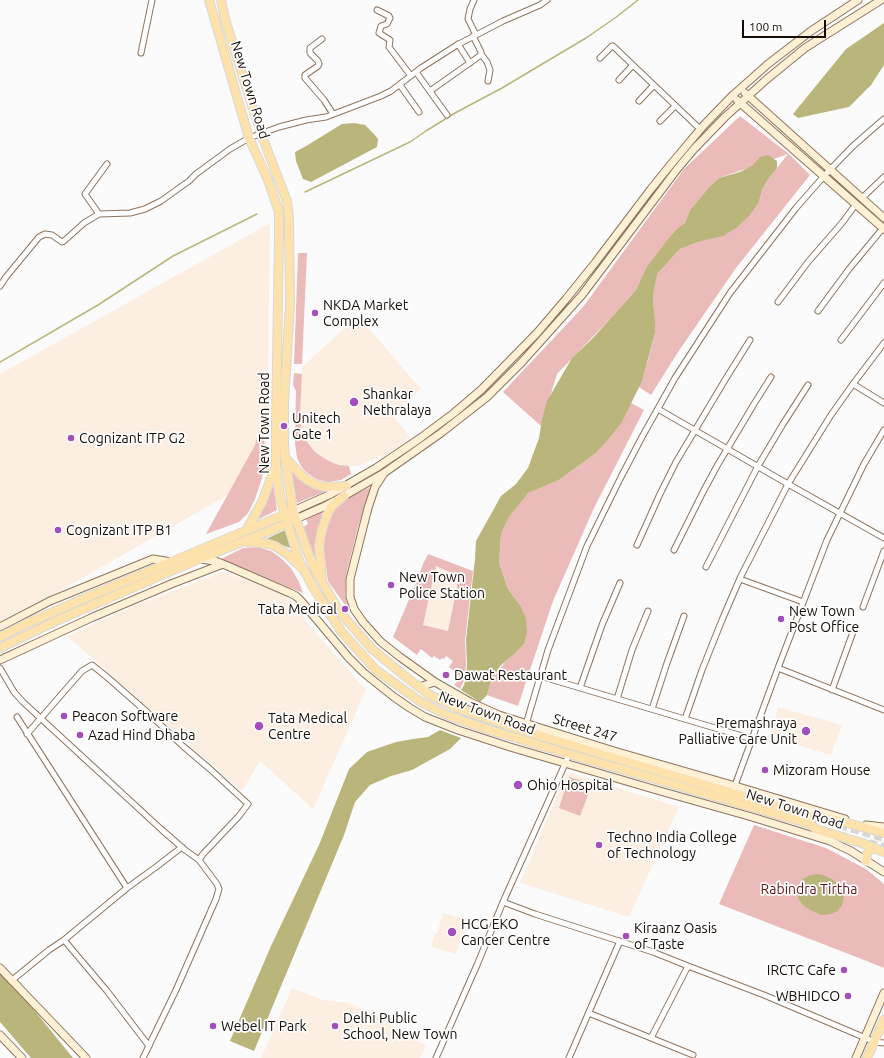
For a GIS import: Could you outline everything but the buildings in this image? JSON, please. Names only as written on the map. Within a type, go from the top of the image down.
[{"type":"main road","name":"New Town Road","points":[[209,0],[249,138],[268,180],[279,212],[276,467],[280,497],[303,569],[341,631],[376,670],[416,699],[461,721],[569,754],[812,821]]},
{"type":"main road","name":"New Town Road","points":[[221,0],[225,19],[261,133],[287,201],[289,219],[290,304],[284,403],[285,457],[293,511],[310,558],[338,609],[372,649],[430,695],[457,708],[734,789],[812,821],[816,829],[862,843],[881,851]]},
{"type":"main road","points":[[285,457],[301,475],[317,485],[328,487],[346,486]]},
{"type":"main road","points":[[248,529],[262,502],[276,467]]},
{"type":"main road","points":[[323,583],[319,545],[322,530],[332,506],[344,496]]},
{"type":"main road","points":[[0,648],[56,621],[241,542],[286,518],[293,511]]},
{"type":"main road","points":[[0,637],[28,623],[248,529],[286,518],[296,519]]},
{"type":"main road","points":[[241,542],[261,543],[275,546],[287,554],[303,569]]},
{"type":"main road","points":[[812,821],[836,820],[884,833]]},
{"type":"main road","points":[[812,821],[830,826]]},
{"type":"main road","points":[[866,861],[867,854],[870,850],[881,851]]},
{"type":"main road","points":[[867,1058],[884,1020]]},
{"type":"street","points":[[141,53],[152,0]]},
{"type":"street","points":[[474,0],[468,19],[481,54],[487,62],[490,70],[488,81]]},
{"type":"street","points":[[0,286],[39,237],[48,234],[64,242],[84,223],[99,214],[130,213],[145,209],[161,201],[230,149],[249,138],[306,120],[326,117],[381,96],[400,85],[413,74],[458,44],[540,5],[547,0]]},
{"type":"street","points":[[293,511],[331,494],[376,468],[454,413],[481,390],[537,333],[595,263],[651,189],[700,130],[733,95],[768,64],[811,31],[858,0]]},
{"type":"street","points":[[296,519],[344,496],[384,473],[441,433],[487,397],[527,357],[582,294],[678,168],[694,149],[740,102],[804,48],[881,0]]},
{"type":"street","points":[[377,10],[390,18],[387,24],[381,26],[379,33],[390,41],[389,47],[430,91],[446,115]]},
{"type":"street","points":[[322,39],[310,48],[310,53],[319,64],[305,75],[305,78],[324,100],[333,114]]},
{"type":"street","points":[[458,44],[470,63]]},
{"type":"street","points":[[600,58],[612,46],[700,130]]},
{"type":"street","points":[[430,91],[481,54]]},
{"type":"street","points":[[619,80],[633,65]]},
{"type":"street","points":[[400,85],[419,112]]},
{"type":"street","points":[[639,100],[654,85]]},
{"type":"street","points":[[741,89],[884,218]]},
{"type":"street","points":[[733,95],[883,229],[849,269],[818,311]]},
{"type":"street","points":[[660,121],[675,106]]},
{"type":"street","points":[[384,473],[375,487],[368,508],[350,580],[350,597],[354,609],[361,620],[381,642],[435,682],[470,702],[525,727],[550,643],[587,546],[621,477],[675,378],[730,293],[796,208],[853,146],[884,119]]},
{"type":"street","points":[[99,214],[84,194],[107,164]]},
{"type":"street","points":[[862,198],[884,177]]},
{"type":"street","points":[[778,302],[808,262],[842,224],[856,204]]},
{"type":"street","points":[[841,340],[884,283]]},
{"type":"street","points":[[637,545],[672,469],[750,340]]},
{"type":"street","points":[[685,719],[702,670],[722,620],[740,579],[788,484],[853,384],[884,343]]},
{"type":"street","points":[[674,550],[703,492],[771,377]]},
{"type":"street","points":[[853,384],[884,403]]},
{"type":"street","points":[[706,567],[758,466],[782,424],[808,385]]},
{"type":"street","points":[[481,390],[487,397]]},
{"type":"street","points":[[658,409],[884,538]]},
{"type":"street","points":[[884,430],[839,512],[827,540],[734,789],[864,824],[884,827]]},
{"type":"street","points":[[863,607],[884,551]]},
{"type":"street","points":[[0,627],[50,601],[153,559],[172,562]]},
{"type":"street","points":[[200,559],[215,561],[223,564],[296,596],[354,663],[382,688],[425,717],[458,730],[565,764],[752,816],[822,839],[850,851],[884,872]]},
{"type":"street","points":[[0,660],[41,640],[171,584],[223,564]]},
{"type":"street","points":[[740,579],[803,602]]},
{"type":"street","points":[[580,688],[602,625],[620,583]]},
{"type":"street","points":[[617,699],[632,650],[648,611]]},
{"type":"street","points":[[652,709],[684,616]]},
{"type":"street","points":[[346,619],[361,620]]},
{"type":"street","points":[[832,690],[853,632]]},
{"type":"street","points":[[27,734],[82,671],[92,665],[146,711],[248,804],[239,816],[203,854],[200,860]]},
{"type":"street","points":[[0,668],[18,697],[182,847],[200,860],[218,889],[216,899],[176,990],[143,1058]]},
{"type":"street","points":[[778,668],[884,710]]},
{"type":"street","points":[[540,676],[752,739]]},
{"type":"street","points":[[419,687],[435,682]]},
{"type":"street","points":[[16,717],[127,888]]},
{"type":"street","points":[[436,1058],[569,754]]},
{"type":"street","points":[[11,981],[127,888],[182,847]]},
{"type":"street","points":[[503,902],[535,914],[653,952],[764,995],[875,1042],[884,1044]]},
{"type":"street","points":[[64,940],[107,991],[149,1046]]},
{"type":"street","points":[[569,1058],[620,941]]},
{"type":"street","points":[[651,1038],[688,966]]},
{"type":"street","points":[[0,968],[86,1058]]},
{"type":"street","points":[[856,1058],[884,994]]},
{"type":"street","points":[[589,1012],[693,1055]]},
{"type":"street","points":[[0,1035],[22,1058]]},
{"type":"shaded area","points":[[884,23],[884,65],[871,85],[849,107],[798,118],[793,114],[846,49]]},
{"type":"shaded area","points":[[354,123],[365,125],[374,134],[378,139],[377,147],[311,182],[303,179],[296,161],[295,152],[342,124]]},
{"type":"shaded area","points":[[768,155],[777,161],[777,168],[766,182],[759,202],[749,216],[736,228],[723,236],[701,241],[680,249],[658,273],[653,301],[655,333],[642,381],[622,422],[596,453],[559,480],[528,493],[509,517],[501,534],[499,563],[508,589],[520,605],[526,619],[527,632],[524,644],[500,666],[491,681],[487,695],[480,702],[461,690],[466,678],[466,640],[476,541],[501,496],[516,484],[528,468],[539,438],[547,401],[572,358],[592,339],[636,290],[646,268],[669,238],[685,223],[690,210],[710,186],[719,178],[740,172],[753,165],[760,157]]},
{"type":"shaded area","points":[[270,223],[267,448],[275,468],[0,625],[0,374]]},
{"type":"shaded area","name":"Shankar Nethralaya","points":[[358,316],[421,389],[392,414],[410,437],[394,450],[385,455],[358,466],[349,466],[339,465],[322,457],[314,451],[305,439],[301,429],[300,415],[302,367]]},
{"type":"shaded area","points":[[285,530],[293,549],[264,540]]},
{"type":"shaded area","points":[[436,566],[459,575],[448,631],[423,625]]},
{"type":"shaded area","name":"Tata Medical Centre","points":[[222,572],[284,593],[295,604],[305,620],[366,690],[313,809],[260,761],[242,791],[67,636],[129,608]]},
{"type":"shaded area","name":"Premashraya Palliative Care Unit","points":[[778,707],[842,725],[831,755],[770,737]]},
{"type":"shaded area","points":[[440,730],[461,738],[450,749],[412,770],[391,776],[370,785],[355,802],[344,835],[254,1051],[230,1041],[271,946],[319,845],[349,769],[367,752],[396,742],[428,737]]},
{"type":"shaded area","name":"Techno India College of Technology","points":[[567,772],[679,807],[629,917],[520,883]]},
{"type":"shaded area","points":[[817,874],[832,879],[841,887],[844,897],[842,905],[838,911],[831,914],[821,915],[804,906],[799,900],[797,893],[804,883],[804,878]]},
{"type":"shaded area","name":"HCG EKO Cancer Centre","points":[[443,913],[465,919],[462,930],[466,931],[463,940],[460,939],[456,954],[431,947],[435,933],[437,934]]},
{"type":"shaded area","points":[[0,968],[73,1058],[31,1058],[0,1022]]},
{"type":"shaded area","name":"Delhi Public School, New Town","points":[[292,988],[323,1000],[349,1003],[368,1012],[396,1021],[392,1030],[426,1045],[420,1058],[261,1058]]},
{"type":"green space","points":[[740,116],[789,154],[810,175],[736,268],[678,352],[651,395],[639,387],[655,333],[653,301],[658,273],[680,249],[701,241],[759,202],[766,182],[788,154],[719,178],[710,186],[690,210],[685,223],[646,268],[636,290],[557,374],[541,426],[503,392],[583,307],[684,169]]},
{"type":"green space","points":[[298,253],[307,253],[302,364],[294,364]]},
{"type":"green space","points":[[294,373],[302,374],[300,415],[301,429],[305,439],[314,451],[322,457],[339,465],[349,466],[351,474],[341,480],[329,482],[313,477],[305,471],[297,458],[295,443],[296,391],[293,385]]},
{"type":"green space","points":[[631,403],[644,410],[594,508],[553,601],[518,706],[487,695],[491,681],[505,662],[524,644],[520,605],[508,589],[499,563],[501,534],[509,517],[527,493],[559,480],[596,453]]},
{"type":"green space","points":[[259,431],[264,434],[262,478],[255,499],[248,513],[239,522],[206,534],[255,445]]},
{"type":"green space","points":[[291,469],[304,483],[323,490],[324,492],[297,503]]},
{"type":"green space","points":[[273,483],[277,510],[253,522]]},
{"type":"green space","points":[[371,487],[358,527],[346,575],[345,595],[348,609],[328,581],[324,550],[325,534],[330,518],[336,508],[344,501]]},
{"type":"green space","points":[[323,510],[325,511],[317,533],[315,557],[303,527],[308,524],[306,519]]},
{"type":"green space","points":[[257,547],[271,551],[291,568],[303,593],[221,559],[243,548]]},
{"type":"green space","points":[[428,554],[473,571],[465,640],[465,678],[460,689],[454,685],[461,677],[449,667],[453,661],[446,656],[444,659],[442,658],[440,660],[434,656],[432,658],[421,649],[417,655],[393,637]],"holes":[[[436,566],[459,576],[448,631],[423,625]]]},
{"type":"green space","points":[[569,777],[592,784],[580,816],[559,808]]},
{"type":"green space","name":"Rabindra Tirtha","points":[[754,825],[826,848],[866,869],[884,884],[884,968],[719,904]]},
{"type":"waterway","points":[[305,192],[410,142],[455,113],[502,88],[586,38],[638,0]]},
{"type":"waterway","points":[[0,362],[98,305],[173,256],[257,214]]},
{"type":"tunnel","points":[[840,825],[884,838]]},
{"type":"tunnel","points":[[869,843],[884,847]]},
{"type":"place","name":"NKDA Market Complex","points":[[315,313]]},
{"type":"place","name":"Shankar Nethralaya","points":[[354,402]]},
{"type":"place","name":"Unitech Gate 1","points":[[284,426]]},
{"type":"place","name":"Cognizant ITP G2","points":[[71,438]]},
{"type":"place","name":"Cognizant ITP B1","points":[[58,530]]},
{"type":"place","name":"New Town Police Station","points":[[391,585]]},
{"type":"place","name":"Tata Medical","points":[[345,609]]},
{"type":"place","name":"New Town Post Office","points":[[781,619]]},
{"type":"place","name":"Dawat Restaurant","points":[[446,675]]},
{"type":"place","name":"Peacon Software","points":[[64,716]]},
{"type":"place","name":"Tata Medical Centre","points":[[259,726]]},
{"type":"place","name":"Premashraya Palliative Care Unit","points":[[806,731]]},
{"type":"place","name":"Azad Hind Dhaba","points":[[80,735]]},
{"type":"place","name":"Mizoram House","points":[[765,770]]},
{"type":"place","name":"Ohio Hospital","points":[[518,785]]},
{"type":"place","name":"Techno India College of Technology","points":[[599,845]]},
{"type":"place","name":"HCG EKO Cancer Centre","points":[[452,932]]},
{"type":"place","name":"Kiraanz Oasis of Taste","points":[[626,936]]},
{"type":"place","name":"IRCTC Cafe","points":[[844,970]]},
{"type":"place","name":"WBHIDCO","points":[[848,996]]},
{"type":"place","name":"Webel IT Park","points":[[213,1026]]},
{"type":"place","name":"Delhi Public School, New Town","points":[[335,1026]]}]
